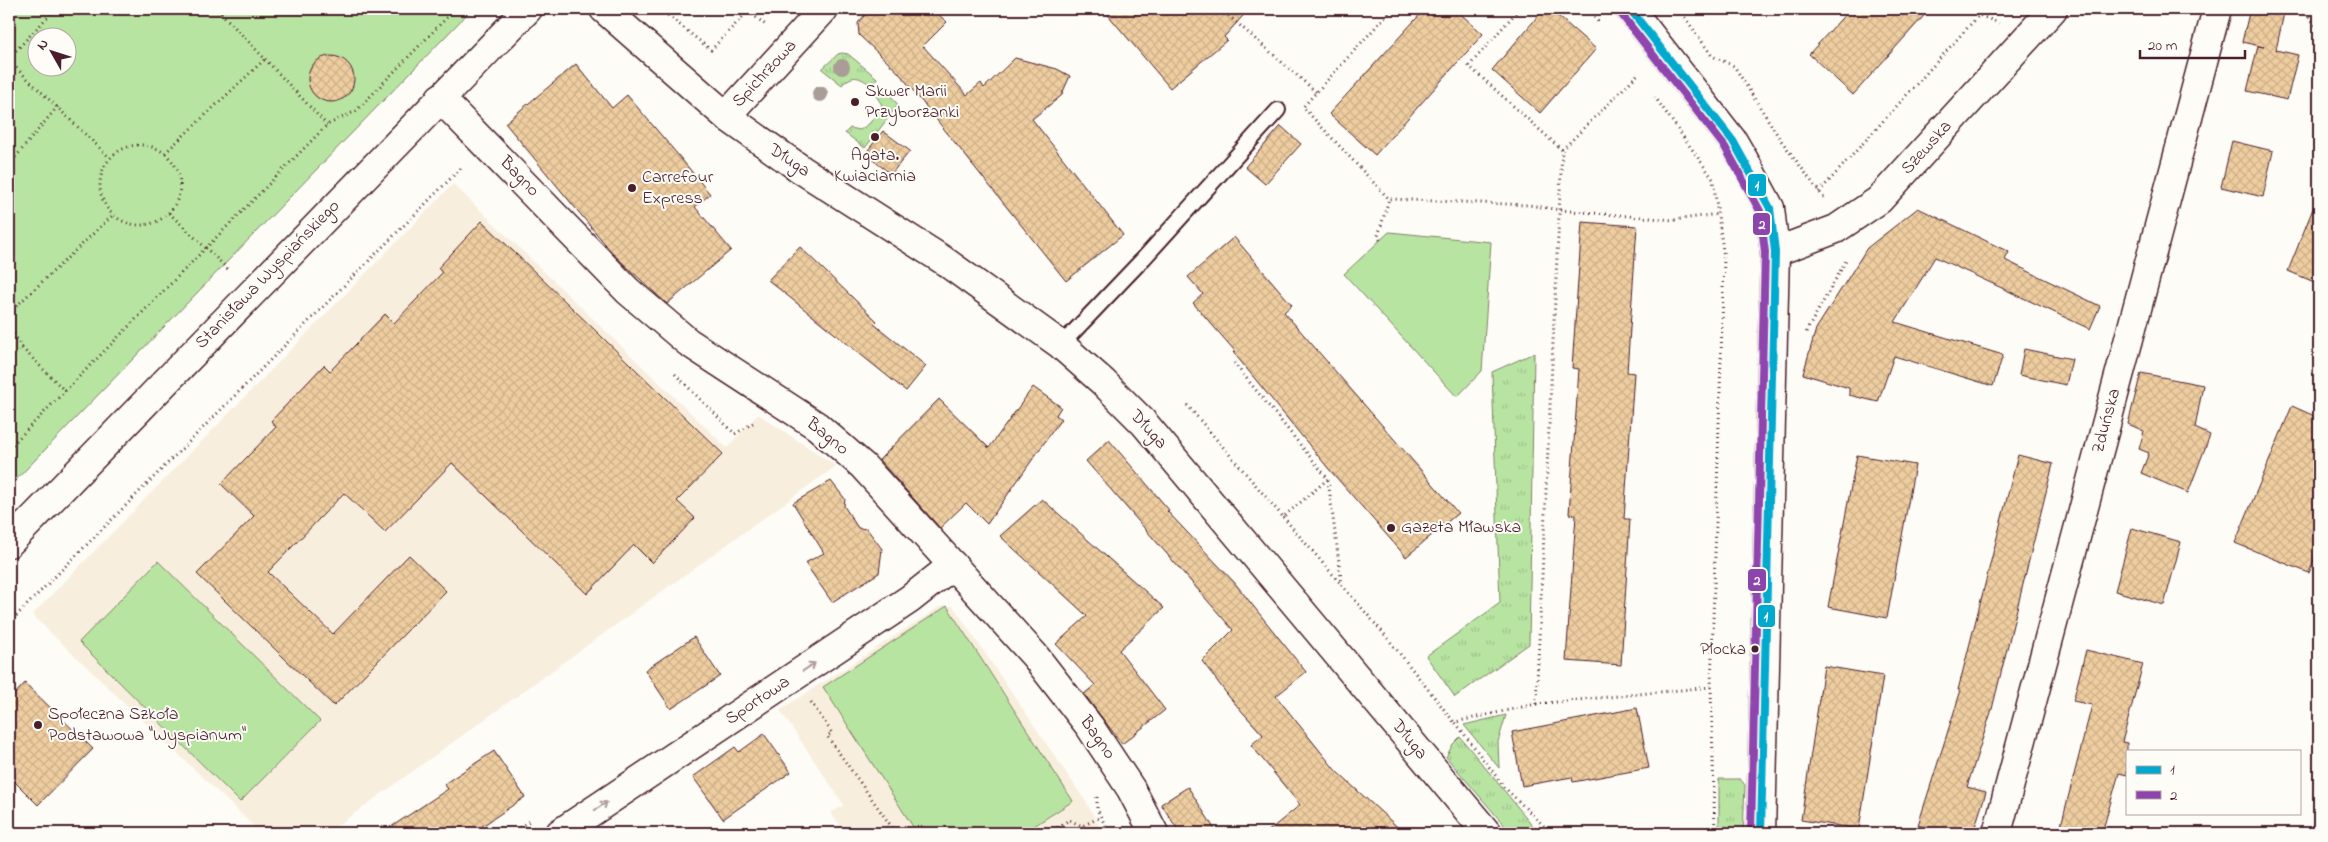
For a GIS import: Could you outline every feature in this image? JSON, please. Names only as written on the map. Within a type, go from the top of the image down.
[{"type":"street","name":"Stanisława Wyspiańskiego","points":[[9,543],[528,9]]},
{"type":"street","name":"Długa","points":[[604,9],[726,116],[802,170],[943,260],[1060,345],[1103,382],[1144,423],[1487,833]]},
{"type":"street","name":"Spichrzowa","points":[[726,116],[824,9]]},
{"type":"street","points":[[1630,9],[1732,142],[1770,208],[1775,252],[1760,833]]},
{"type":"street","name":"Szewska","points":[[1775,252],[1836,229],[1880,200],[2053,9]]},
{"type":"street","name":"Zduńska","points":[[1998,833],[2217,9]]},
{"type":"street","name":"Bagno","points":[[440,98],[628,291],[688,342],[817,426],[863,466],[1035,656],[1090,727],[1131,789],[1154,833]]},
{"type":"street","name":"Sportowa","points":[[560,833],[910,599],[953,564]]},
{"type":"lane","points":[[1060,345],[1144,258],[1278,110]]},
{"type":"path","points":[[55,9],[9,59],[110,158]]},
{"type":"path","points":[[211,9],[221,13],[327,125]]},
{"type":"path","points":[[221,13],[225,9]]},
{"type":"path","points":[[9,448],[327,125],[356,111],[454,9]]},
{"type":"path","points":[[660,9],[711,50],[749,10],[770,28]]},
{"type":"path","points":[[1220,9],[1316,92]]},
{"type":"path","points":[[1392,9],[1304,107],[1389,199],[1529,205],[1560,210],[1674,220],[1718,214]]},
{"type":"path","points":[[1519,9],[1469,66],[1562,150]]},
{"type":"path","points":[[1588,9],[1605,30]]},
{"type":"path","points":[[2302,9],[2319,29]]},
{"type":"path","points":[[1819,192],[1979,15],[2004,24]]},
{"type":"path","points":[[165,154],[265,59]]},
{"type":"path","points":[[1633,67],[1644,82]]},
{"type":"path","points":[[1536,704],[1562,150],[1638,74]]},
{"type":"path","points":[[1650,90],[1713,179],[1724,258],[1712,687],[1715,833]]},
{"type":"path","points":[[9,166],[58,106]]},
{"type":"path","points":[[143,145],[155,147],[165,154],[174,163],[180,176],[177,202],[169,213],[153,222],[135,225],[113,214],[105,205],[101,193],[100,180],[103,168],[110,158],[120,150],[143,145]]},
{"type":"path","points":[[9,623],[464,165],[471,172]]},
{"type":"path","points":[[1380,240],[1378,236],[1389,199]]},
{"type":"path","points":[[169,213],[232,273]]},
{"type":"path","points":[[9,313],[113,214]]},
{"type":"path","points":[[9,325],[22,348],[66,392]]},
{"type":"path","points":[[9,359],[22,348]]},
{"type":"path","points":[[1234,363],[1328,479],[1342,586]]},
{"type":"path","points":[[673,372],[736,434],[760,419]]},
{"type":"path","points":[[1187,405],[1342,586],[1455,722],[1505,788],[1551,833]]},
{"type":"path","points":[[1283,518],[1328,479]]},
{"type":"path","points":[[1455,722],[1536,704],[1712,687]]},
{"type":"path","points":[[808,697],[832,733],[827,736],[896,833]]},
{"type":"path","points":[[1097,789],[1097,810],[1109,833]]},
{"type":"path","points":[[511,833],[535,817]]},
{"type":"path","points":[[1082,826],[1101,817]]},
{"type":"path","points":[[1049,833],[1069,820],[1082,826],[1086,833]]},
{"type":"shaded area","points":[[453,184],[727,448],[758,414],[836,466],[327,833],[261,833],[32,615]]},
{"type":"shaded area","points":[[941,606],[953,606],[1086,802],[1103,833],[846,833],[831,813],[844,805],[780,710]]},
{"type":"green space","points":[[9,9],[472,9],[9,487]]},
{"type":"green space","points":[[838,54],[848,54],[877,78],[872,86],[864,80],[857,78],[850,79],[842,85],[822,69]]},
{"type":"green space","points":[[880,86],[888,92],[898,105],[865,148],[845,133],[850,128],[860,130],[870,123],[882,105],[875,94]]},
{"type":"green space","points":[[1389,232],[1491,242],[1482,371],[1457,397],[1344,274]]},
{"type":"green space","points":[[1534,353],[1529,644],[1455,697],[1426,656],[1500,603],[1492,372]]},
{"type":"green space","points":[[158,561],[320,721],[240,802],[79,642]]},
{"type":"green space","points":[[947,606],[1073,801],[1023,833],[917,833],[823,687]]},
{"type":"green space","points":[[1506,715],[1498,742],[1499,768],[1464,725]]},
{"type":"green space","points":[[1460,737],[1539,833],[1511,833],[1446,757],[1453,744]]},
{"type":"green space","points":[[1719,779],[1740,779],[1745,785],[1743,833],[1719,833]]},
{"type":"building","points":[[870,9],[932,9],[947,22],[923,46],[967,95],[981,83],[984,88],[1015,58],[1057,69],[1070,76],[1061,96],[1032,119],[1123,235],[1066,281],[899,73],[859,35],[858,23]]},
{"type":"building","points":[[1103,9],[1249,9],[1224,37],[1227,40],[1170,88]]},
{"type":"building","points":[[1425,9],[1455,9],[1483,34],[1375,155],[1329,114]]},
{"type":"building","points":[[1544,9],[1550,9],[1596,49],[1540,113],[1492,70]]},
{"type":"building","points":[[1850,9],[1930,9],[1853,95],[1809,54]]},
{"type":"building","points":[[2250,9],[2265,9],[2284,13],[2276,50],[2298,55],[2287,100],[2247,91],[2258,46],[2264,47],[2242,42]]},
{"type":"building","points":[[336,56],[348,62],[353,70],[353,88],[348,96],[340,101],[326,102],[314,96],[309,88],[308,74],[314,62],[322,57]]},
{"type":"building","name":"Carrefour Express","points":[[576,64],[612,108],[627,95],[710,194],[695,207],[731,250],[667,304],[615,256],[505,123]]},
{"type":"building","points":[[1281,126],[1301,144],[1265,184],[1245,167]]},
{"type":"building","points":[[883,131],[910,151],[891,174],[865,154]]},
{"type":"building","points":[[2232,141],[2273,151],[2263,197],[2221,187]]},
{"type":"building","points":[[2319,196],[2319,284],[2288,271]]},
{"type":"building","points":[[1918,208],[2009,252],[2005,260],[2100,306],[2090,329],[1935,257],[1895,322],[2003,355],[1993,386],[1894,356],[1878,402],[1849,395],[1849,388],[1803,374],[1816,329],[1867,248]]},
{"type":"building","points":[[482,221],[723,454],[677,501],[695,518],[652,563],[634,545],[587,594],[452,463],[385,532],[344,493],[268,572],[333,634],[409,555],[446,591],[334,706],[197,574],[254,516],[221,484],[276,427],[271,421],[324,365],[330,371],[385,314],[394,323],[442,273],[438,268]]},
{"type":"building","points":[[1582,222],[1637,226],[1627,372],[1634,373],[1624,519],[1630,519],[1621,665],[1566,661],[1576,515],[1569,514],[1579,369],[1572,368]]},
{"type":"building","points":[[1234,237],[1292,305],[1284,312],[1458,513],[1406,557],[1328,468],[1233,352],[1235,351],[1193,303],[1203,294],[1188,277]]},
{"type":"building","points":[[800,247],[877,321],[874,324],[926,366],[906,391],[768,280]]},
{"type":"building","points":[[2024,349],[2072,359],[2066,385],[2019,375]]},
{"type":"building","points":[[2141,373],[2203,385],[2195,428],[2210,435],[2188,493],[2141,473],[2149,453],[2139,449],[2144,431],[2128,424]]},
{"type":"building","points":[[1033,387],[1061,407],[1056,415],[1061,419],[987,524],[966,503],[940,528],[879,460],[939,399],[989,448]]},
{"type":"building","points":[[2292,406],[2319,418],[2319,546],[2309,573],[2235,543]]},
{"type":"building","points":[[1109,440],[1169,510],[1167,511],[1234,582],[1306,672],[1276,696],[1336,771],[1404,833],[1266,833],[1300,805],[1251,745],[1263,735],[1230,698],[1202,661],[1233,630],[1086,461]]},
{"type":"building","points":[[1857,455],[1915,465],[1887,618],[1828,607]]},
{"type":"building","points":[[2018,455],[2053,464],[1992,709],[1967,787],[1986,792],[1973,833],[1944,833],[1918,825],[1961,690],[1958,690]]},
{"type":"building","points":[[831,481],[845,499],[844,506],[858,528],[867,529],[882,549],[879,573],[832,602],[805,563],[824,553],[793,503]]},
{"type":"building","points":[[1042,499],[1164,608],[1119,650],[1165,710],[1122,744],[1084,694],[1095,685],[1056,644],[1087,616],[1000,536]]},
{"type":"building","points":[[2132,528],[2181,542],[2164,605],[2115,591]]},
{"type":"building","points":[[694,637],[720,676],[671,709],[645,670]]},
{"type":"building","points":[[2086,650],[2143,664],[2122,742],[2127,743],[2126,775],[2119,773],[2102,833],[2059,833],[2092,705],[2073,701]]},
{"type":"building","points":[[1824,666],[1883,676],[1859,829],[1801,820]]},
{"type":"building","name":"Społeczna Szkoła Podstawowa \"Wyspianum\"","points":[[25,683],[93,749],[38,805],[9,776],[9,700]]},
{"type":"building","points":[[1637,708],[1649,768],[1573,782],[1572,777],[1522,786],[1512,732]]},
{"type":"building","points":[[764,734],[791,772],[723,819],[693,777],[735,747],[739,752]]},
{"type":"building","points":[[494,751],[525,797],[472,833],[382,833],[448,789],[444,784]]},
{"type":"building","points":[[1188,787],[1217,833],[1180,833],[1161,804]]},
{"type":"transit line","name":"1","points":[[1630,9],[1733,141],[1770,208],[1775,252],[1761,833]]},
{"type":"transit line","name":"2","points":[[1622,15],[1725,147],[1760,211],[1765,252],[1751,833]]},
{"type":"place","name":"Skwer Marii Przyborzanki","points":[[855,102]]},
{"type":"place","name":"Agata. Kwiaciarnia","points":[[875,137]]},
{"type":"place","name":"Carrefour Express","points":[[632,188]]},
{"type":"place","name":"Gazeta Mławska","points":[[1391,528]]},
{"type":"place","name":"Płocka","points":[[1755,649]]},
{"type":"place","name":"Społeczna Szkoła Podstawowa \"Wyspianum\"","points":[[38,725]]}]
